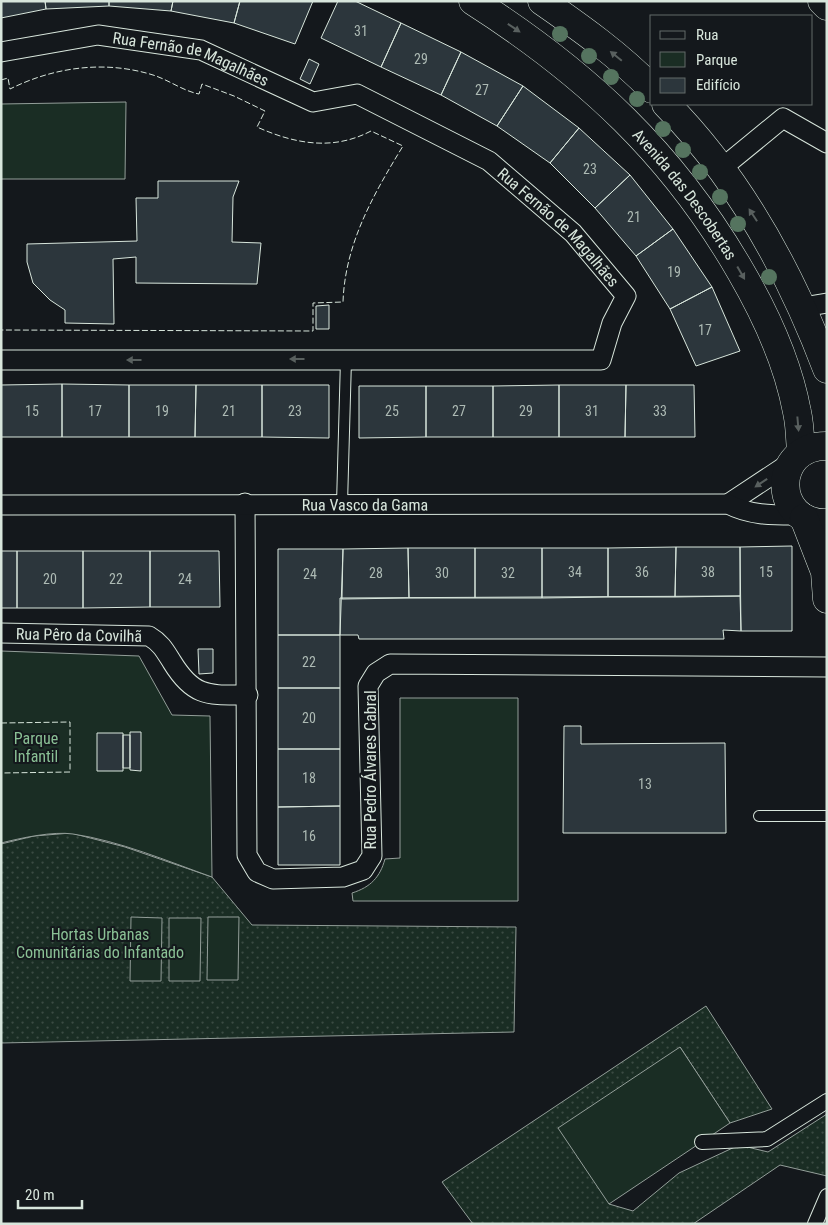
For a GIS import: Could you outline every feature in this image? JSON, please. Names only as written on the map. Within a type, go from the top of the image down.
[{"type":"main road","name":"Avenida das Descobertas","points":[[474,1],[560,61],[609,103],[666,163],[700,205],[754,295],[778,349],[797,412],[797,457]]},
{"type":"main road","points":[[542,1],[591,36],[632,69],[650,87]]},
{"type":"main road","points":[[822,1],[827,6]]},
{"type":"main road","points":[[667,105],[722,168],[815,305],[827,369]]},
{"type":"main road","points":[[827,446],[811,448],[797,457],[784,482],[786,495],[794,510],[810,518],[825,572],[827,599]]},
{"type":"street","name":"Rua Fernão de Magalhães","points":[[1,52],[98,35],[201,50],[313,102],[357,94],[489,161],[574,233],[626,296],[612,323],[601,360],[1,360]]},
{"type":"street","points":[[722,168],[783,118],[827,143]]},
{"type":"street","points":[[728,504],[797,457]]},
{"type":"street","name":"Rua Vasco da Gama","points":[[1,505],[245,503],[728,504],[744,512],[810,518]]},
{"type":"street","name":"Rua Pedro Álvares Cabral","points":[[245,503],[248,695],[247,855],[257,872],[273,879],[343,878],[363,870],[372,856],[368,686],[376,672],[390,664],[827,667]]},
{"type":"street","name":"Rua Pêro da Covilhã","points":[[1,633],[149,636],[164,648],[180,675],[201,692],[210,695],[248,695]]},
{"type":"street","points":[[702,1142],[767,1139],[827,1101]]},
{"type":"street","points":[[820,1220],[827,1196]]},
{"type":"lane","points":[[342,504],[346,359]]},
{"type":"lane","points":[[759,816],[827,816]]},
{"type":"green space","points":[[126,102],[125,179],[1,179],[1,104]]},
{"type":"green space","name":"Parque Infantil","points":[[1,651],[139,656],[172,715],[210,716],[212,877],[126,846],[73,834],[47,834],[1,843]]},
{"type":"green space","points":[[400,698],[518,698],[518,901],[353,901],[352,893],[364,888],[374,880],[385,859],[400,858]]},
{"type":"green space","name":"Hortas Urbanas Comunitárias do Infantado","points":[[71,833],[125,847],[212,877],[252,925],[516,927],[514,1032],[1,1043],[1,844],[34,836]]},
{"type":"green space","points":[[131,917],[162,918],[161,981],[130,981]]},
{"type":"green space","points":[[208,917],[239,917],[238,980],[207,980]]},
{"type":"green space","points":[[169,918],[201,918],[200,981],[169,981]]},
{"type":"green space","points":[[706,1006],[772,1109],[730,1123],[680,1047],[609,1204],[633,1211],[679,1173],[739,1145],[768,1152],[827,1114],[827,1176],[780,1165],[693,1224],[473,1224],[442,1182]]},
{"type":"green space","points":[[680,1047],[730,1123],[609,1204],[558,1128]]},
{"type":"building","points":[[1,1],[45,1],[46,9],[1,18]]},
{"type":"building","points":[[45,1],[109,1],[109,6],[46,9]]},
{"type":"building","points":[[109,1],[173,1],[171,11],[109,6]]},
{"type":"building","points":[[173,1],[240,1],[234,23],[171,11]]},
{"type":"building","points":[[240,1],[313,1],[295,44],[234,23]]},
{"type":"building","points":[[338,1],[355,1],[401,23],[381,67],[321,38]]},
{"type":"building","points":[[401,23],[461,52],[441,95],[381,67]]},
{"type":"building","points":[[461,52],[523,86],[497,126],[441,95]]},
{"type":"building","points":[[309,59],[319,64],[310,84],[300,79]]},
{"type":"building","points":[[523,86],[579,128],[550,163],[497,126]]},
{"type":"building","points":[[579,128],[630,175],[595,208],[550,163]]},
{"type":"building","points":[[630,175],[673,229],[636,256],[595,208]]},
{"type":"building","points":[[158,181],[239,181],[233,197],[232,242],[261,243],[257,284],[136,283],[136,257],[113,259],[114,324],[65,323],[65,310],[50,300],[33,283],[27,262],[27,244],[137,241],[136,198],[158,198]]},
{"type":"building","points":[[673,229],[712,287],[670,309],[636,256]]},
{"type":"building","points":[[712,287],[740,351],[696,366],[670,309]]},
{"type":"building","points":[[329,305],[329,329],[316,329],[316,306]]},
{"type":"building","points":[[62,384],[62,437],[1,437],[1,385]]},
{"type":"building","points":[[62,384],[129,385],[129,437],[62,437]]},
{"type":"building","points":[[129,385],[196,385],[195,437],[129,437]]},
{"type":"building","points":[[196,385],[262,385],[262,437],[195,437]]},
{"type":"building","points":[[262,385],[329,385],[329,438],[262,437]]},
{"type":"building","points":[[559,385],[559,437],[493,437],[493,386]]},
{"type":"building","points":[[559,385],[626,385],[625,437],[559,437]]},
{"type":"building","points":[[626,385],[694,385],[695,437],[625,437]]},
{"type":"building","points":[[359,386],[426,386],[426,437],[359,438]]},
{"type":"building","points":[[426,386],[493,386],[493,437],[426,437]]},
{"type":"building","points":[[792,546],[792,631],[741,631],[740,547]]},
{"type":"building","points":[[676,547],[675,597],[608,597],[608,548]]},
{"type":"building","points":[[676,547],[740,547],[740,596],[675,597]]},
{"type":"building","points":[[408,548],[409,598],[342,599],[343,549]]},
{"type":"building","points":[[408,548],[475,548],[475,598],[409,598]]},
{"type":"building","points":[[475,548],[542,548],[542,598],[475,598]]},
{"type":"building","points":[[542,548],[608,548],[608,597],[542,598]]},
{"type":"building","points":[[278,549],[343,549],[340,635],[278,635]]},
{"type":"building","points":[[1,551],[17,551],[17,608],[1,608]]},
{"type":"building","points":[[17,551],[83,551],[83,608],[17,608]]},
{"type":"building","points":[[83,551],[150,551],[150,607],[83,608]]},
{"type":"building","points":[[150,551],[219,551],[220,607],[150,607]]},
{"type":"building","points":[[740,596],[741,631],[723,630],[724,639],[359,639],[358,635],[340,635],[340,598]]},
{"type":"building","points":[[278,635],[340,635],[340,688],[278,688]]},
{"type":"building","points":[[198,649],[213,649],[213,673],[199,674]]},
{"type":"building","points":[[278,688],[340,688],[340,749],[278,749]]},
{"type":"building","points":[[564,726],[581,726],[581,744],[725,743],[726,833],[563,833]]},
{"type":"building","points":[[130,732],[141,732],[141,771],[130,770]]},
{"type":"building","points":[[97,733],[123,733],[123,771],[97,771]]},
{"type":"building","points":[[123,735],[130,735],[130,768],[123,768]]},
{"type":"building","points":[[278,749],[340,749],[340,806],[278,807]]},
{"type":"building","points":[[340,806],[340,865],[278,865],[278,807]]},
{"type":"fence","points":[[1,80],[8,78],[10,89],[44,75],[80,68],[98,67],[135,70],[159,77],[193,93],[199,94],[202,84],[234,96],[265,111],[257,127],[286,138],[314,143],[328,143],[357,137],[371,131],[403,146],[381,183],[362,221],[349,260],[343,302],[313,303],[313,331],[1,330]]},
{"type":"fence","points":[[1,723],[70,722],[70,772],[1,773]]}]
